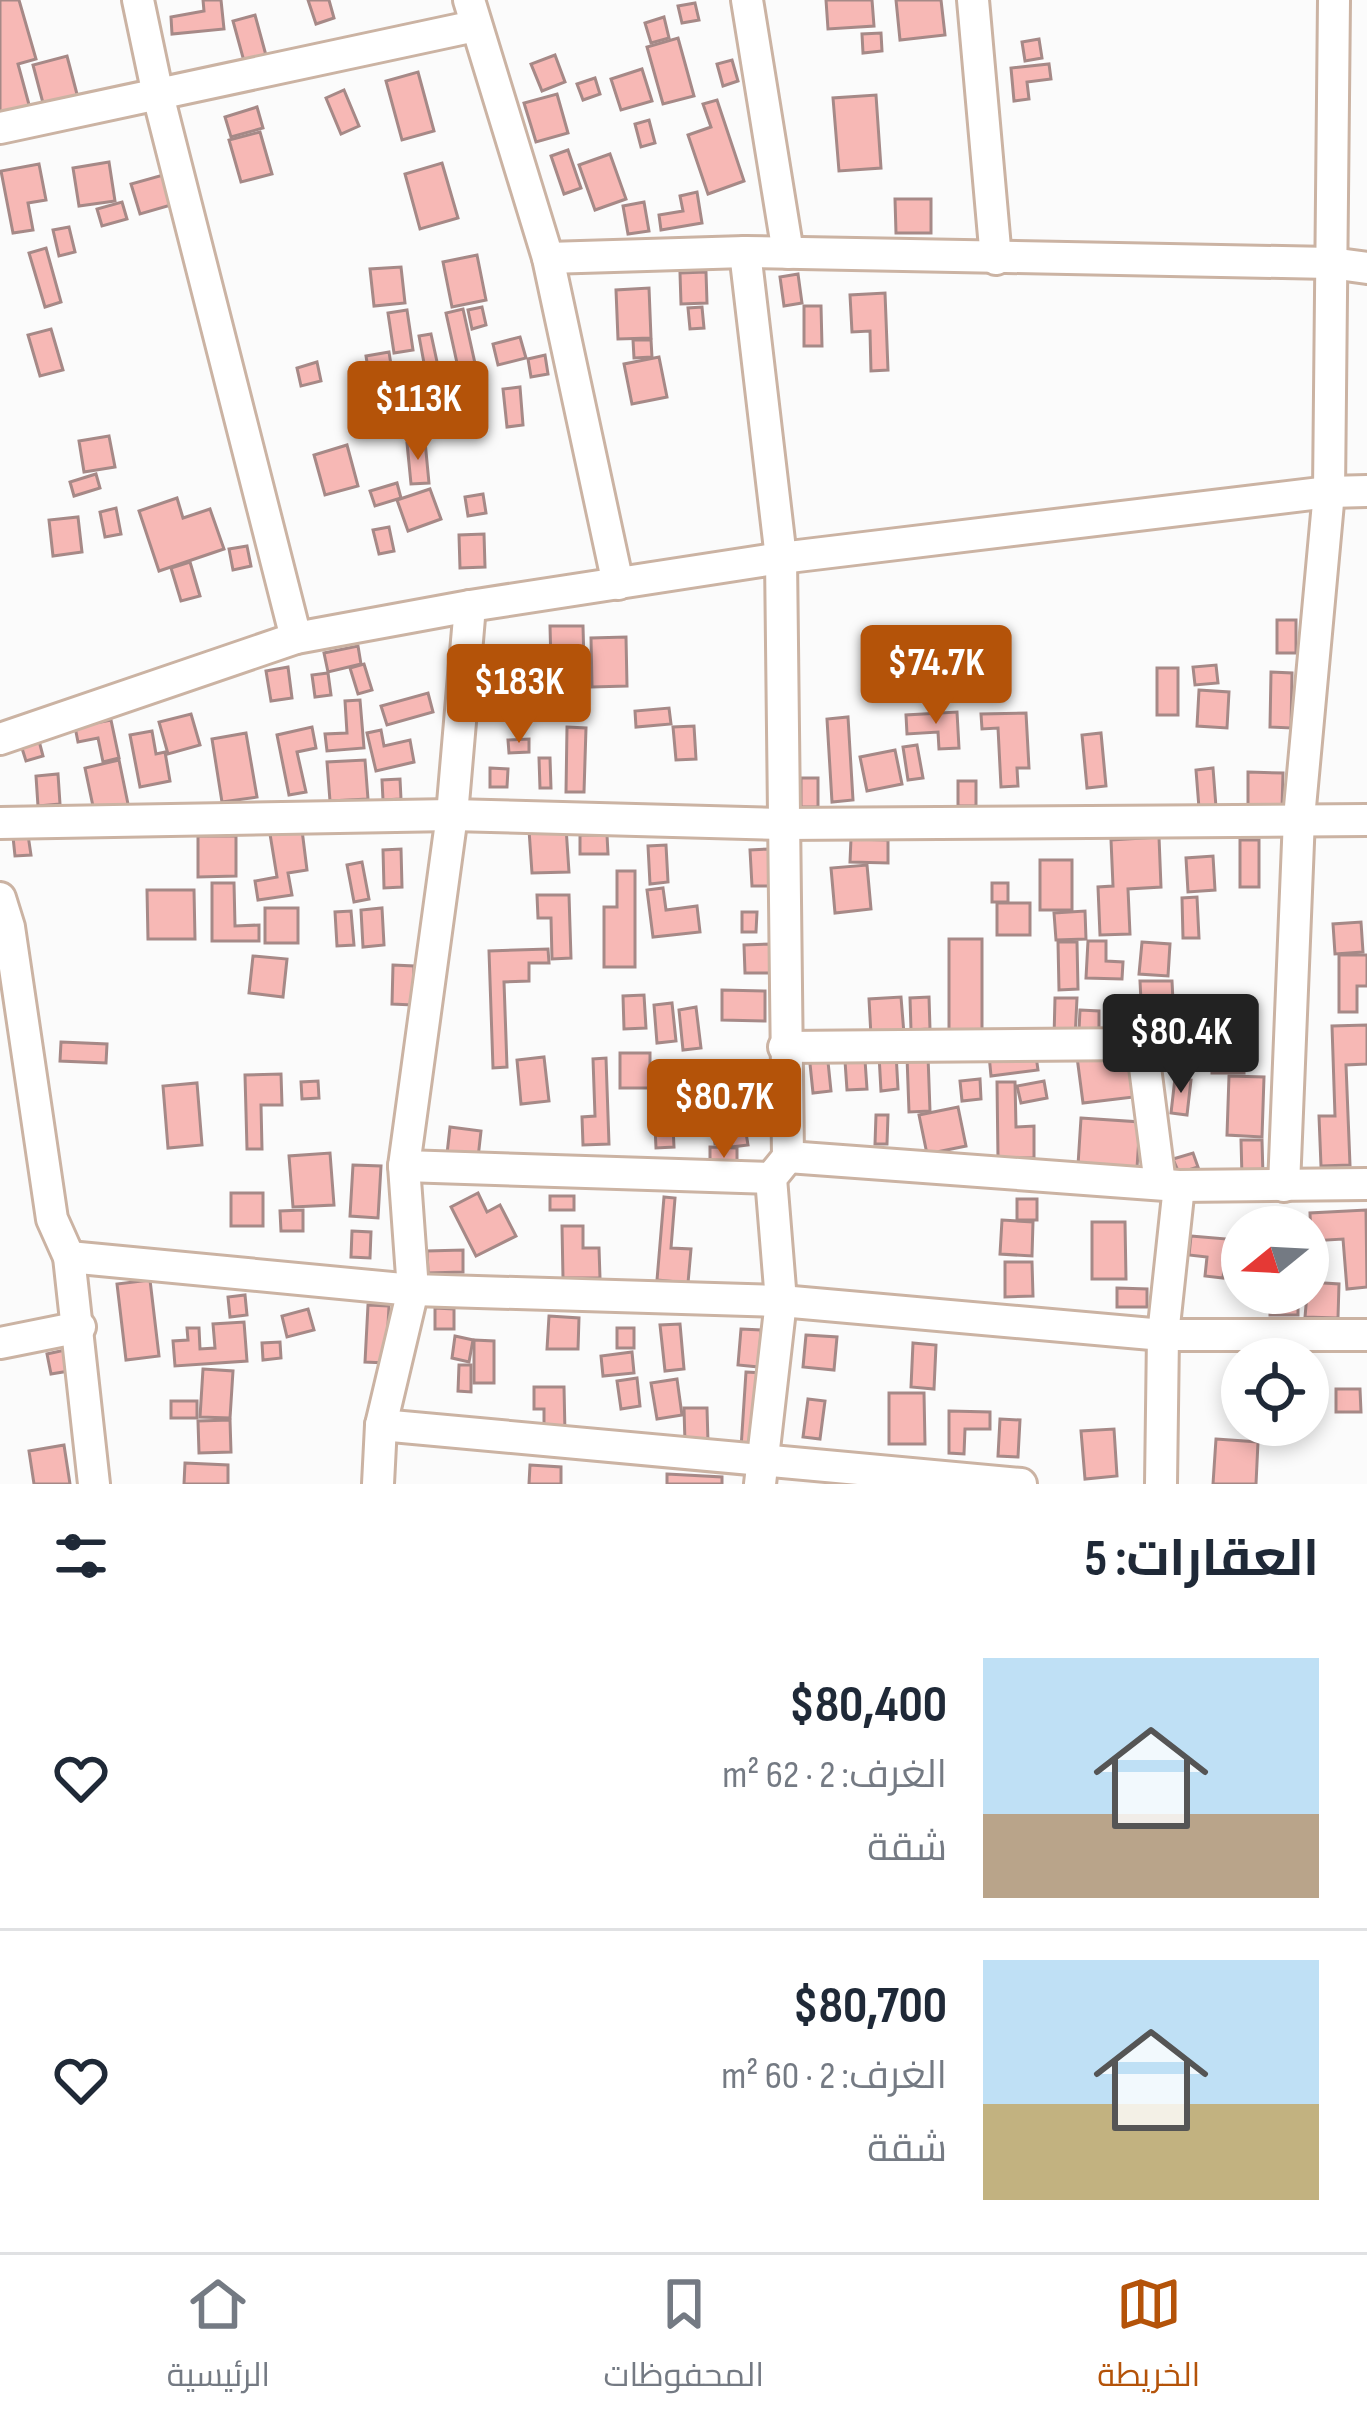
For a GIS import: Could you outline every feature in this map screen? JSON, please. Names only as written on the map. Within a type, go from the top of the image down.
[{"type":"street","points":[[138,0],[296,638]]},
{"type":"street","points":[[747,0],[788,253]]},
{"type":"street","points":[[974,0],[996,259]]},
{"type":"street","points":[[1284,1186],[1299,818],[1329,492],[1334,0]]},
{"type":"street","points":[[0,128],[158,95],[472,13],[548,258],[618,584]]},
{"type":"street","points":[[745,252],[781,558],[781,1301],[761,1473]]},
{"type":"street","points":[[548,258],[745,252],[1331,263],[1367,268]]},
{"type":"street","points":[[0,739],[296,638],[470,606],[781,558],[1367,491]]},
{"type":"street","points":[[379,1484],[381,1425],[413,1290],[404,1166],[452,814],[470,606]]},
{"type":"street","points":[[0,823],[452,814],[782,824],[1367,820]]},
{"type":"street","points":[[3,918],[52,1219],[70,1257],[94,1484]]},
{"type":"street","points":[[784,1047],[1142,1044],[1170,1185],[1161,1484]]},
{"type":"street","points":[[404,1166],[779,1168],[1170,1185],[1367,1184]]},
{"type":"street","points":[[70,1257],[413,1290],[781,1301],[1163,1335],[1367,1336]]},
{"type":"street","points":[[0,1343],[80,1327]]},
{"type":"street","points":[[381,1425],[761,1473],[1021,1484]]},
{"type":"building","points":[[0,0],[19,0],[36,59],[18,64],[31,112],[0,121]]},
{"type":"building","points":[[203,0],[221,0],[224,29],[172,34],[171,17],[204,11]]},
{"type":"building","points":[[308,0],[329,0],[334,18],[316,24]]},
{"type":"building","points":[[826,0],[872,0],[874,26],[828,29]]},
{"type":"building","points":[[896,0],[941,0],[945,35],[900,40]]},
{"type":"building","points":[[695,3],[699,20],[682,23],[678,6]]},
{"type":"building","points":[[255,15],[267,59],[245,65],[233,21]]},
{"type":"building","points":[[664,17],[669,38],[651,43],[645,23]]},
{"type":"building","points":[[881,33],[882,51],[863,53],[862,34]]},
{"type":"building","points":[[678,38],[694,96],[663,104],[647,47]]},
{"type":"building","points":[[1039,39],[1042,58],[1025,61],[1022,42]]},
{"type":"building","points":[[555,55],[565,82],[542,91],[531,64]]},
{"type":"building","points":[[67,56],[78,98],[44,107],[33,65]]},
{"type":"building","points":[[732,60],[738,81],[723,86],[717,64]]},
{"type":"building","points":[[1049,64],[1051,79],[1027,82],[1029,99],[1014,101],[1011,68]]},
{"type":"building","points":[[642,69],[652,101],[621,110],[611,79]]},
{"type":"building","points":[[418,72],[434,131],[402,140],[386,81]]},
{"type":"building","points":[[595,78],[600,94],[583,100],[577,84]]},
{"type":"building","points":[[344,90],[359,126],[341,134],[326,98]]},
{"type":"building","points":[[557,94],[568,133],[536,142],[524,103]]},
{"type":"building","points":[[876,95],[881,168],[839,171],[833,98]]},
{"type":"building","points":[[717,100],[744,181],[708,194],[688,135],[711,127],[703,104]]},
{"type":"building","points":[[257,107],[263,128],[231,137],[225,117]]},
{"type":"building","points":[[649,120],[655,143],[641,147],[635,124]]},
{"type":"building","points":[[260,132],[272,174],[241,182],[229,140]]},
{"type":"building","points":[[568,150],[581,188],[564,194],[551,156]]},
{"type":"building","points":[[610,154],[626,199],[595,210],[579,165]]},
{"type":"building","points":[[109,162],[115,201],[79,206],[73,168]]},
{"type":"building","points":[[442,163],[458,218],[420,229],[405,174]]},
{"type":"building","points":[[39,164],[46,200],[28,203],[33,230],[13,233],[1,171]]},
{"type":"building","points":[[163,175],[171,205],[140,214],[131,184]]},
{"type":"building","points":[[697,192],[702,223],[661,230],[659,215],[683,211],[680,196]]},
{"type":"building","points":[[895,199],[931,199],[931,233],[896,233]]},
{"type":"building","points":[[122,202],[127,219],[102,226],[97,209]]},
{"type":"building","points":[[644,202],[649,231],[628,234],[623,206]]},
{"type":"building","points":[[69,227],[75,252],[59,256],[53,230]]},
{"type":"building","points":[[46,248],[61,302],[45,307],[29,253]]},
{"type":"building","points":[[477,255],[486,300],[452,307],[443,262]]},
{"type":"building","points":[[401,267],[405,303],[374,306],[370,269]]},
{"type":"building","points":[[706,272],[707,303],[681,304],[680,273]]},
{"type":"building","points":[[798,274],[802,303],[784,306],[780,277]]},
{"type":"building","points":[[649,288],[651,338],[618,339],[616,290]]},
{"type":"building","points":[[885,293],[888,370],[871,371],[870,331],[852,332],[850,295]]},
{"type":"building","points":[[804,306],[821,306],[822,346],[804,346]]},
{"type":"building","points":[[482,307],[486,325],[472,329],[468,310]]},
{"type":"building","points":[[702,307],[704,328],[690,329],[688,308]]},
{"type":"building","points":[[463,309],[476,368],[459,372],[446,313]]},
{"type":"building","points":[[407,310],[413,350],[394,353],[388,313]]},
{"type":"building","points":[[51,329],[63,370],[40,376],[28,335]]},
{"type":"building","points":[[431,334],[439,371],[426,374],[419,336]]},
{"type":"building","points":[[520,337],[526,358],[498,365],[493,344]]},
{"type":"building","points":[[633,340],[651,340],[652,357],[634,358]]},
{"type":"building","points":[[389,352],[392,371],[369,375],[366,356]]},
{"type":"building","points":[[545,355],[548,374],[531,377],[528,359]]},
{"type":"building","points":[[659,357],[667,397],[632,404],[624,364]]},
{"type":"building","points":[[317,362],[321,381],[301,386],[297,368]]},
{"type":"building","points":[[418,383],[424,428],[404,430],[399,386]]},
{"type":"building","points":[[520,387],[523,425],[507,427],[503,389]]},
{"type":"building","points":[[443,389],[446,429],[432,429],[430,390]]},
{"type":"building","points":[[109,436],[115,467],[84,472],[79,441]]},
{"type":"building","points":[[425,441],[429,483],[411,484],[407,443]]},
{"type":"building","points":[[347,445],[358,486],[325,495],[314,455]]},
{"type":"building","points":[[96,474],[100,488],[74,496],[70,482]]},
{"type":"building","points":[[397,483],[401,498],[375,506],[370,491]]},
{"type":"building","points":[[430,489],[441,519],[408,531],[397,500]]},
{"type":"building","points":[[483,494],[486,513],[468,516],[465,497]]},
{"type":"building","points":[[177,498],[183,518],[210,509],[224,549],[159,571],[139,511]]},
{"type":"building","points":[[116,508],[121,534],[105,537],[100,512]]},
{"type":"building","points":[[78,517],[82,552],[53,556],[49,520]]},
{"type":"building","points":[[389,527],[394,551],[379,554],[373,530]]},
{"type":"building","points":[[484,534],[485,567],[460,568],[459,535]]},
{"type":"building","points":[[247,546],[251,566],[233,570],[229,549]]},
{"type":"building","points":[[190,562],[200,596],[181,601],[171,568]]},
{"type":"building","points":[[1277,620],[1296,620],[1296,653],[1277,653]]},
{"type":"building","points":[[550,626],[583,626],[584,664],[551,664]]},
{"type":"building","points":[[626,637],[627,686],[592,687],[591,638]]},
{"type":"building","points":[[358,646],[361,664],[328,672],[324,653]]},
{"type":"building","points":[[364,664],[372,690],[358,694],[350,668]]},
{"type":"building","points":[[1216,665],[1218,683],[1195,685],[1193,667]]},
{"type":"building","points":[[288,667],[292,698],[271,701],[266,671]]},
{"type":"building","points":[[541,668],[545,708],[526,709],[521,670]]},
{"type":"building","points":[[1157,668],[1178,668],[1178,715],[1157,715]]},
{"type":"building","points":[[1271,672],[1292,673],[1291,728],[1270,727]]},
{"type":"building","points":[[328,673],[331,695],[315,697],[312,675]]},
{"type":"building","points":[[1199,690],[1229,692],[1227,728],[1197,726]]},
{"type":"building","points":[[428,693],[433,712],[387,725],[381,706]]},
{"type":"building","points":[[360,700],[364,748],[327,751],[325,734],[347,733],[345,701]]},
{"type":"building","points":[[669,708],[671,724],[636,727],[635,711]]},
{"type":"building","points":[[957,712],[959,748],[939,749],[938,732],[907,734],[906,715]]},
{"type":"building","points":[[1026,713],[1029,768],[1017,768],[1018,786],[1001,787],[998,728],[982,729],[981,714]]},
{"type":"building","points":[[191,714],[200,745],[168,754],[159,722]]},
{"type":"building","points":[[848,717],[853,800],[832,802],[827,719]]},
{"type":"building","points":[[111,720],[119,758],[103,762],[98,738],[78,742],[75,727]]},
{"type":"building","points":[[694,726],[696,759],[676,760],[673,727]]},
{"type":"building","points":[[312,727],[316,748],[297,752],[306,792],[289,795],[277,735]]},
{"type":"building","points":[[567,727],[586,728],[584,792],[566,792]]},
{"type":"building","points":[[381,730],[384,746],[410,740],[414,762],[376,771],[367,733]]},
{"type":"building","points":[[152,731],[156,754],[165,752],[170,781],[140,787],[130,735]]},
{"type":"building","points":[[246,733],[257,797],[222,802],[212,739]]},
{"type":"building","points":[[1101,733],[1106,786],[1087,788],[1082,735]]},
{"type":"building","points":[[38,737],[43,756],[26,761],[20,742]]},
{"type":"building","points":[[529,739],[529,752],[509,753],[508,740]]},
{"type":"building","points":[[917,745],[923,778],[908,780],[903,747]]},
{"type":"building","points":[[895,750],[902,784],[867,791],[860,757]]},
{"type":"building","points":[[539,758],[550,758],[551,788],[540,788]]},
{"type":"building","points":[[119,760],[128,804],[94,811],[85,768]]},
{"type":"building","points":[[365,760],[368,799],[330,801],[327,762]]},
{"type":"building","points":[[490,768],[508,769],[507,787],[490,787]]},
{"type":"building","points":[[1213,768],[1216,807],[1199,808],[1196,770]]},
{"type":"building","points":[[1248,772],[1283,773],[1282,808],[1248,808]]},
{"type":"building","points":[[58,774],[60,804],[38,806],[36,776]]},
{"type":"building","points":[[801,778],[818,778],[818,807],[801,807]]},
{"type":"building","points":[[400,779],[401,799],[383,800],[382,780]]},
{"type":"building","points":[[958,781],[976,781],[976,806],[958,806]]},
{"type":"building","points":[[566,827],[569,872],[532,873],[529,830]]},
{"type":"building","points":[[302,830],[307,870],[288,873],[292,895],[258,900],[255,881],[277,877],[270,834]]},
{"type":"building","points":[[28,835],[31,855],[15,856],[13,837]]},
{"type":"building","points":[[580,835],[607,835],[608,854],[580,854]]},
{"type":"building","points":[[198,836],[236,836],[236,876],[198,877]]},
{"type":"building","points":[[1159,837],[1161,887],[1128,889],[1130,934],[1100,935],[1098,887],[1113,886],[1111,840]]},
{"type":"building","points":[[851,839],[888,840],[888,863],[850,862]]},
{"type":"building","points":[[1240,840],[1259,840],[1259,887],[1240,887]]},
{"type":"building","points":[[666,845],[668,882],[650,884],[648,846]]},
{"type":"building","points":[[401,849],[402,887],[384,888],[383,850]]},
{"type":"building","points":[[769,849],[771,886],[752,886],[750,850]]},
{"type":"building","points":[[1213,856],[1215,890],[1188,892],[1186,858]]},
{"type":"building","points":[[1040,860],[1072,860],[1072,910],[1040,910]]},
{"type":"building","points":[[362,862],[369,899],[354,902],[347,865]]},
{"type":"building","points":[[867,865],[871,909],[835,913],[831,868]]},
{"type":"building","points":[[617,871],[635,871],[635,967],[604,967],[604,907],[617,907]]},
{"type":"building","points":[[212,883],[234,883],[235,926],[259,925],[259,941],[212,941]]},
{"type":"building","points":[[992,883],[1008,883],[1008,902],[992,902]]},
{"type":"building","points":[[663,888],[666,910],[697,906],[700,932],[653,937],[647,890]]},
{"type":"building","points":[[147,890],[194,890],[195,939],[148,939]]},
{"type":"building","points":[[537,895],[569,895],[571,958],[552,959],[551,918],[538,918]]},
{"type":"building","points":[[1197,897],[1199,938],[1183,938],[1182,898]]},
{"type":"building","points":[[997,903],[1030,903],[1030,935],[997,935]]},
{"type":"building","points":[[265,908],[298,908],[298,943],[265,943]]},
{"type":"building","points":[[382,908],[384,945],[363,947],[361,910]]},
{"type":"building","points":[[351,911],[354,945],[337,946],[335,912]]},
{"type":"building","points":[[1085,911],[1086,939],[1056,940],[1054,913]]},
{"type":"building","points":[[742,912],[757,912],[756,932],[742,932]]},
{"type":"building","points":[[1361,922],[1363,952],[1335,954],[1333,924]]},
{"type":"building","points":[[949,939],[982,939],[982,1037],[949,1037]]},
{"type":"building","points":[[1088,941],[1106,941],[1106,961],[1123,962],[1122,979],[1086,978]]},
{"type":"building","points":[[1058,942],[1077,942],[1078,989],[1059,990]]},
{"type":"building","points":[[1142,942],[1170,944],[1168,976],[1139,974]]},
{"type":"building","points":[[771,944],[772,973],[745,973],[744,945]]},
{"type":"building","points":[[548,949],[549,963],[529,963],[529,981],[504,982],[507,1067],[493,1068],[489,951]]},
{"type":"building","points":[[1339,955],[1367,955],[1367,986],[1357,986],[1357,1012],[1339,1012]]},
{"type":"building","points":[[253,956],[287,959],[283,997],[249,993]]},
{"type":"building","points":[[393,965],[414,966],[413,1005],[392,1004]]},
{"type":"building","points":[[1140,981],[1172,981],[1173,1001],[1141,1001]]},
{"type":"building","points":[[722,990],[765,991],[765,1021],[722,1020]]},
{"type":"building","points":[[644,995],[646,1028],[624,1029],[623,996]]},
{"type":"building","points":[[901,997],[904,1034],[871,1036],[869,999]]},
{"type":"building","points":[[929,997],[930,1029],[911,1030],[910,998]]},
{"type":"building","points":[[1055,998],[1077,998],[1075,1039],[1054,1038]]},
{"type":"building","points":[[1243,998],[1244,1073],[1212,1073],[1211,999]]},
{"type":"building","points":[[672,1003],[676,1041],[657,1043],[654,1005]]},
{"type":"building","points":[[1138,1003],[1158,1003],[1157,1043],[1136,1042]]},
{"type":"building","points":[[696,1007],[701,1048],[683,1050],[679,1010]]},
{"type":"building","points":[[1080,1010],[1099,1011],[1099,1031],[1079,1030]]},
{"type":"building","points":[[1367,1025],[1367,1064],[1346,1065],[1350,1165],[1321,1166],[1319,1116],[1335,1116],[1332,1026]]},
{"type":"building","points":[[61,1042],[107,1044],[106,1063],[60,1061]]},
{"type":"building","points":[[1035,1049],[1038,1070],[991,1076],[989,1055]]},
{"type":"building","points":[[1136,1050],[1142,1096],[1083,1103],[1077,1057]]},
{"type":"building","points":[[827,1052],[831,1091],[813,1093],[809,1054]]},
{"type":"building","points":[[620,1053],[650,1053],[650,1088],[620,1088]]},
{"type":"building","points":[[896,1053],[898,1089],[881,1091],[879,1055]]},
{"type":"building","points":[[928,1056],[930,1111],[909,1112],[907,1057]]},
{"type":"building","points":[[544,1057],[549,1101],[521,1104],[517,1060]]},
{"type":"building","points":[[606,1058],[609,1144],[583,1145],[582,1117],[595,1116],[593,1059]]},
{"type":"building","points":[[865,1060],[867,1089],[847,1090],[845,1061]]},
{"type":"building","points":[[735,1069],[740,1092],[757,1089],[760,1106],[727,1112],[719,1073]]},
{"type":"building","points":[[678,1071],[700,1071],[700,1119],[677,1119]]},
{"type":"building","points":[[281,1074],[282,1105],[261,1105],[262,1149],[247,1149],[245,1075]]},
{"type":"building","points":[[1229,1076],[1264,1077],[1262,1137],[1227,1135]]},
{"type":"building","points":[[1175,1078],[1191,1080],[1187,1115],[1171,1113]]},
{"type":"building","points":[[980,1079],[981,1099],[962,1101],[960,1081]]},
{"type":"building","points":[[318,1081],[319,1098],[302,1099],[301,1082]]},
{"type":"building","points":[[1044,1081],[1047,1098],[1021,1103],[1017,1086]]},
{"type":"building","points":[[997,1082],[1015,1082],[1016,1127],[1034,1126],[1034,1158],[998,1158]]},
{"type":"building","points":[[197,1083],[202,1145],[168,1148],[163,1086]]},
{"type":"building","points":[[958,1107],[966,1146],[927,1154],[919,1115]]},
{"type":"building","points":[[743,1115],[748,1145],[731,1147],[727,1118]]},
{"type":"building","points":[[876,1115],[888,1115],[887,1144],[875,1144]]},
{"type":"building","points":[[1081,1118],[1140,1122],[1137,1168],[1078,1165]]},
{"type":"building","points":[[723,1119],[726,1143],[715,1144],[712,1121]]},
{"type":"building","points":[[673,1126],[674,1147],[656,1148],[655,1127]]},
{"type":"building","points":[[450,1127],[481,1131],[477,1167],[446,1163]]},
{"type":"building","points":[[1241,1140],[1262,1140],[1263,1176],[1242,1177]]},
{"type":"building","points":[[710,1147],[737,1148],[737,1175],[710,1174]]},
{"type":"building","points":[[330,1153],[334,1205],[293,1207],[289,1156]]},
{"type":"building","points":[[1193,1153],[1198,1167],[1179,1173],[1173,1159]]},
{"type":"building","points":[[353,1165],[381,1166],[378,1218],[350,1216]]},
{"type":"building","points":[[231,1193],[263,1193],[263,1226],[231,1226]]},
{"type":"building","points":[[478,1193],[487,1212],[500,1205],[516,1236],[476,1256],[451,1207]]},
{"type":"building","points":[[550,1196],[574,1196],[574,1210],[550,1210]]},
{"type":"building","points":[[664,1197],[675,1198],[671,1248],[691,1249],[688,1283],[657,1280]]},
{"type":"building","points":[[1017,1199],[1037,1199],[1037,1220],[1017,1220]]},
{"type":"building","points":[[303,1210],[303,1231],[281,1231],[280,1211]]},
{"type":"building","points":[[1366,1210],[1367,1287],[1347,1289],[1343,1239],[1329,1240],[1329,1212]]},
{"type":"building","points":[[1002,1220],[1033,1222],[1032,1256],[1000,1254]]},
{"type":"building","points":[[1092,1222],[1125,1222],[1126,1279],[1092,1279]]},
{"type":"building","points":[[562,1226],[583,1226],[583,1248],[599,1248],[600,1278],[563,1278]]},
{"type":"building","points":[[352,1231],[371,1232],[370,1258],[351,1257]]},
{"type":"building","points":[[1191,1236],[1221,1238],[1221,1278],[1205,1276],[1207,1257],[1189,1255]]},
{"type":"building","points":[[463,1250],[463,1272],[428,1273],[427,1251]]},
{"type":"building","points":[[1005,1262],[1032,1262],[1033,1296],[1005,1297]]},
{"type":"building","points":[[150,1280],[159,1356],[126,1360],[117,1284]]},
{"type":"building","points":[[1329,1283],[1339,1284],[1338,1318],[1305,1317],[1329,1314]]},
{"type":"building","points":[[1117,1288],[1147,1289],[1147,1307],[1117,1307]]},
{"type":"building","points":[[245,1295],[247,1315],[230,1317],[228,1297]]},
{"type":"building","points":[[368,1305],[389,1306],[386,1363],[365,1362]]},
{"type":"building","points":[[435,1308],[454,1309],[454,1329],[435,1329]]},
{"type":"building","points":[[308,1309],[314,1330],[287,1337],[282,1316]]},
{"type":"building","points":[[549,1316],[579,1318],[578,1349],[547,1349]]},
{"type":"building","points":[[244,1322],[247,1361],[175,1366],[173,1341],[188,1340],[187,1328],[199,1328],[200,1349],[215,1348],[213,1324]]},
{"type":"building","points":[[680,1324],[684,1369],[665,1371],[660,1325]]},
{"type":"building","points":[[617,1328],[634,1328],[634,1348],[617,1348]]},
{"type":"building","points":[[741,1329],[761,1330],[759,1367],[738,1365]]},
{"type":"building","points":[[806,1335],[837,1337],[834,1370],[803,1367]]},
{"type":"building","points":[[455,1336],[473,1340],[469,1362],[452,1358]]},
{"type":"building","points":[[474,1340],[494,1341],[494,1383],[474,1383]]},
{"type":"building","points":[[280,1342],[281,1358],[263,1360],[262,1343]]},
{"type":"building","points":[[913,1343],[936,1345],[934,1389],[911,1387]]},
{"type":"building","points":[[65,1350],[69,1371],[51,1374],[47,1354]]},
{"type":"building","points":[[632,1352],[634,1373],[603,1376],[601,1356]]},
{"type":"building","points":[[459,1365],[471,1365],[471,1392],[458,1391]]},
{"type":"building","points":[[203,1369],[233,1371],[230,1418],[200,1417]]},
{"type":"building","points":[[746,1372],[763,1373],[759,1449],[741,1448]]},
{"type":"building","points":[[637,1378],[640,1406],[621,1409],[617,1381]]},
{"type":"building","points":[[677,1379],[682,1415],[657,1419],[651,1383]]},
{"type":"building","points":[[534,1387],[564,1387],[565,1433],[544,1434],[544,1409],[534,1409]]},
{"type":"building","points":[[1336,1389],[1360,1389],[1361,1412],[1336,1412]]},
{"type":"building","points":[[889,1393],[924,1393],[925,1444],[889,1444]]},
{"type":"building","points":[[808,1399],[825,1401],[820,1439],[803,1437]]},
{"type":"building","points":[[171,1401],[197,1401],[197,1418],[171,1418]]},
{"type":"building","points":[[684,1408],[707,1408],[708,1442],[685,1443]]},
{"type":"building","points":[[949,1411],[990,1412],[990,1429],[965,1429],[964,1454],[949,1453]]},
{"type":"building","points":[[1000,1419],[1020,1420],[1018,1457],[998,1456]]},
{"type":"building","points":[[230,1420],[231,1452],[199,1453],[198,1421]]},
{"type":"building","points":[[1114,1429],[1117,1476],[1085,1479],[1081,1431]]},
{"type":"building","points":[[1216,1439],[1221,1439],[1221,1446],[1258,1446],[1256,1484],[1213,1484]]},
{"type":"building","points":[[64,1445],[70,1484],[34,1484],[29,1451]]},
{"type":"building","points":[[185,1463],[228,1465],[228,1484],[184,1484]]},
{"type":"building","points":[[530,1465],[561,1467],[561,1484],[529,1484]]},
{"type":"building","points":[[667,1474],[722,1477],[722,1484],[667,1484]]}]
